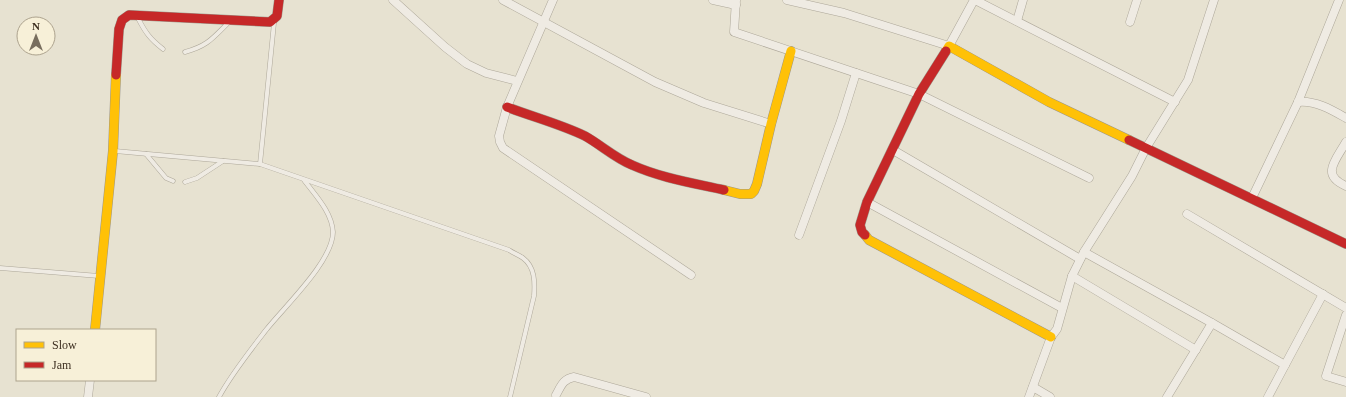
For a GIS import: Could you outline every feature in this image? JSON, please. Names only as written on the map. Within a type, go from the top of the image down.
[{"type":"street","points":[[95,329],[113,151],[118,32],[120,23],[123,18],[130,15],[263,22],[274,20],[278,12],[279,0]]},
{"type":"street","points":[[393,0],[445,47],[467,64],[486,73],[517,81]]},
{"type":"street","points":[[503,0],[655,82],[704,103],[771,124]]},
{"type":"street","points":[[552,0],[507,107],[499,136],[503,148],[691,275]]},
{"type":"street","points":[[713,0],[736,2],[734,32],[919,94],[1089,178]]},
{"type":"street","points":[[787,0],[844,13],[949,46],[1049,102],[1346,244]]},
{"type":"street","points":[[1017,22],[1023,0]]},
{"type":"street","points":[[1130,22],[1137,0]]},
{"type":"street","points":[[1030,397],[1052,337],[1057,329],[1072,276],[1082,256],[1132,176],[1146,148],[1188,80],[1214,0]]},
{"type":"street","points":[[1252,198],[1298,102],[1339,0]]},
{"type":"street","points":[[1052,337],[869,240],[862,232],[860,225],[867,202],[919,94],[979,1],[1017,22],[1175,102]]},
{"type":"street","points":[[507,107],[583,136],[596,143],[620,161],[633,166],[650,172],[746,195],[751,194],[757,184],[771,124],[792,51]]},
{"type":"street","points":[[799,235],[841,121],[856,72]]},
{"type":"street","points":[[1298,102],[1307,101],[1332,110],[1346,118]]},
{"type":"street","points":[[1346,142],[1334,164],[1332,174],[1334,178],[1346,186]]},
{"type":"street","points":[[893,150],[1082,256],[1212,323],[1285,366]]},
{"type":"street","points":[[867,202],[1062,308]]},
{"type":"street","points":[[1187,214],[1346,308]]},
{"type":"street","points":[[1072,276],[1196,350]]},
{"type":"street","points":[[1268,397],[1324,294]]},
{"type":"street","points":[[1346,315],[1326,376],[1346,382]]},
{"type":"street","points":[[1167,397],[1212,323]]},
{"type":"street","points":[[556,395],[564,381],[568,378],[574,377],[646,397]]},
{"type":"street","points":[[88,397],[90,381]]},
{"type":"street","points":[[1033,387],[1050,397]]},
{"type":"lane","points":[[137,16],[145,33],[152,41],[163,49]]},
{"type":"lane","points":[[260,164],[274,20]]},
{"type":"lane","points":[[185,52],[199,48],[210,42],[230,21]]},
{"type":"lane","points":[[113,151],[260,164],[509,250],[524,258],[531,269],[535,281],[534,296],[510,397]]},
{"type":"lane","points":[[146,154],[166,178],[173,181]]},
{"type":"lane","points":[[185,182],[197,178],[223,160]]},
{"type":"lane","points":[[219,397],[234,373],[267,329],[319,266],[328,252],[332,241],[333,230],[330,220],[326,210],[303,179]]},
{"type":"lane","points":[[0,268],[100,276]]},
{"type":"traffic: slow","points":[[946,51],[949,46],[1049,102],[1129,140]]},
{"type":"traffic: slow","points":[[724,190],[740,194],[751,194],[754,191],[791,51]]},
{"type":"traffic: slow","points":[[95,329],[113,151],[116,75]]},
{"type":"traffic: slow","points":[[865,235],[869,240],[1051,337]]},
{"type":"traffic: jam","points":[[116,75],[119,29],[122,20],[129,15],[270,22],[277,16],[279,0]]},
{"type":"traffic: jam","points":[[865,235],[862,232],[860,225],[867,202],[919,94],[946,51]]},
{"type":"traffic: jam","points":[[507,107],[585,136],[620,159],[643,170],[677,180],[724,190]]},
{"type":"traffic: jam","points":[[1129,140],[1346,244]]}]
